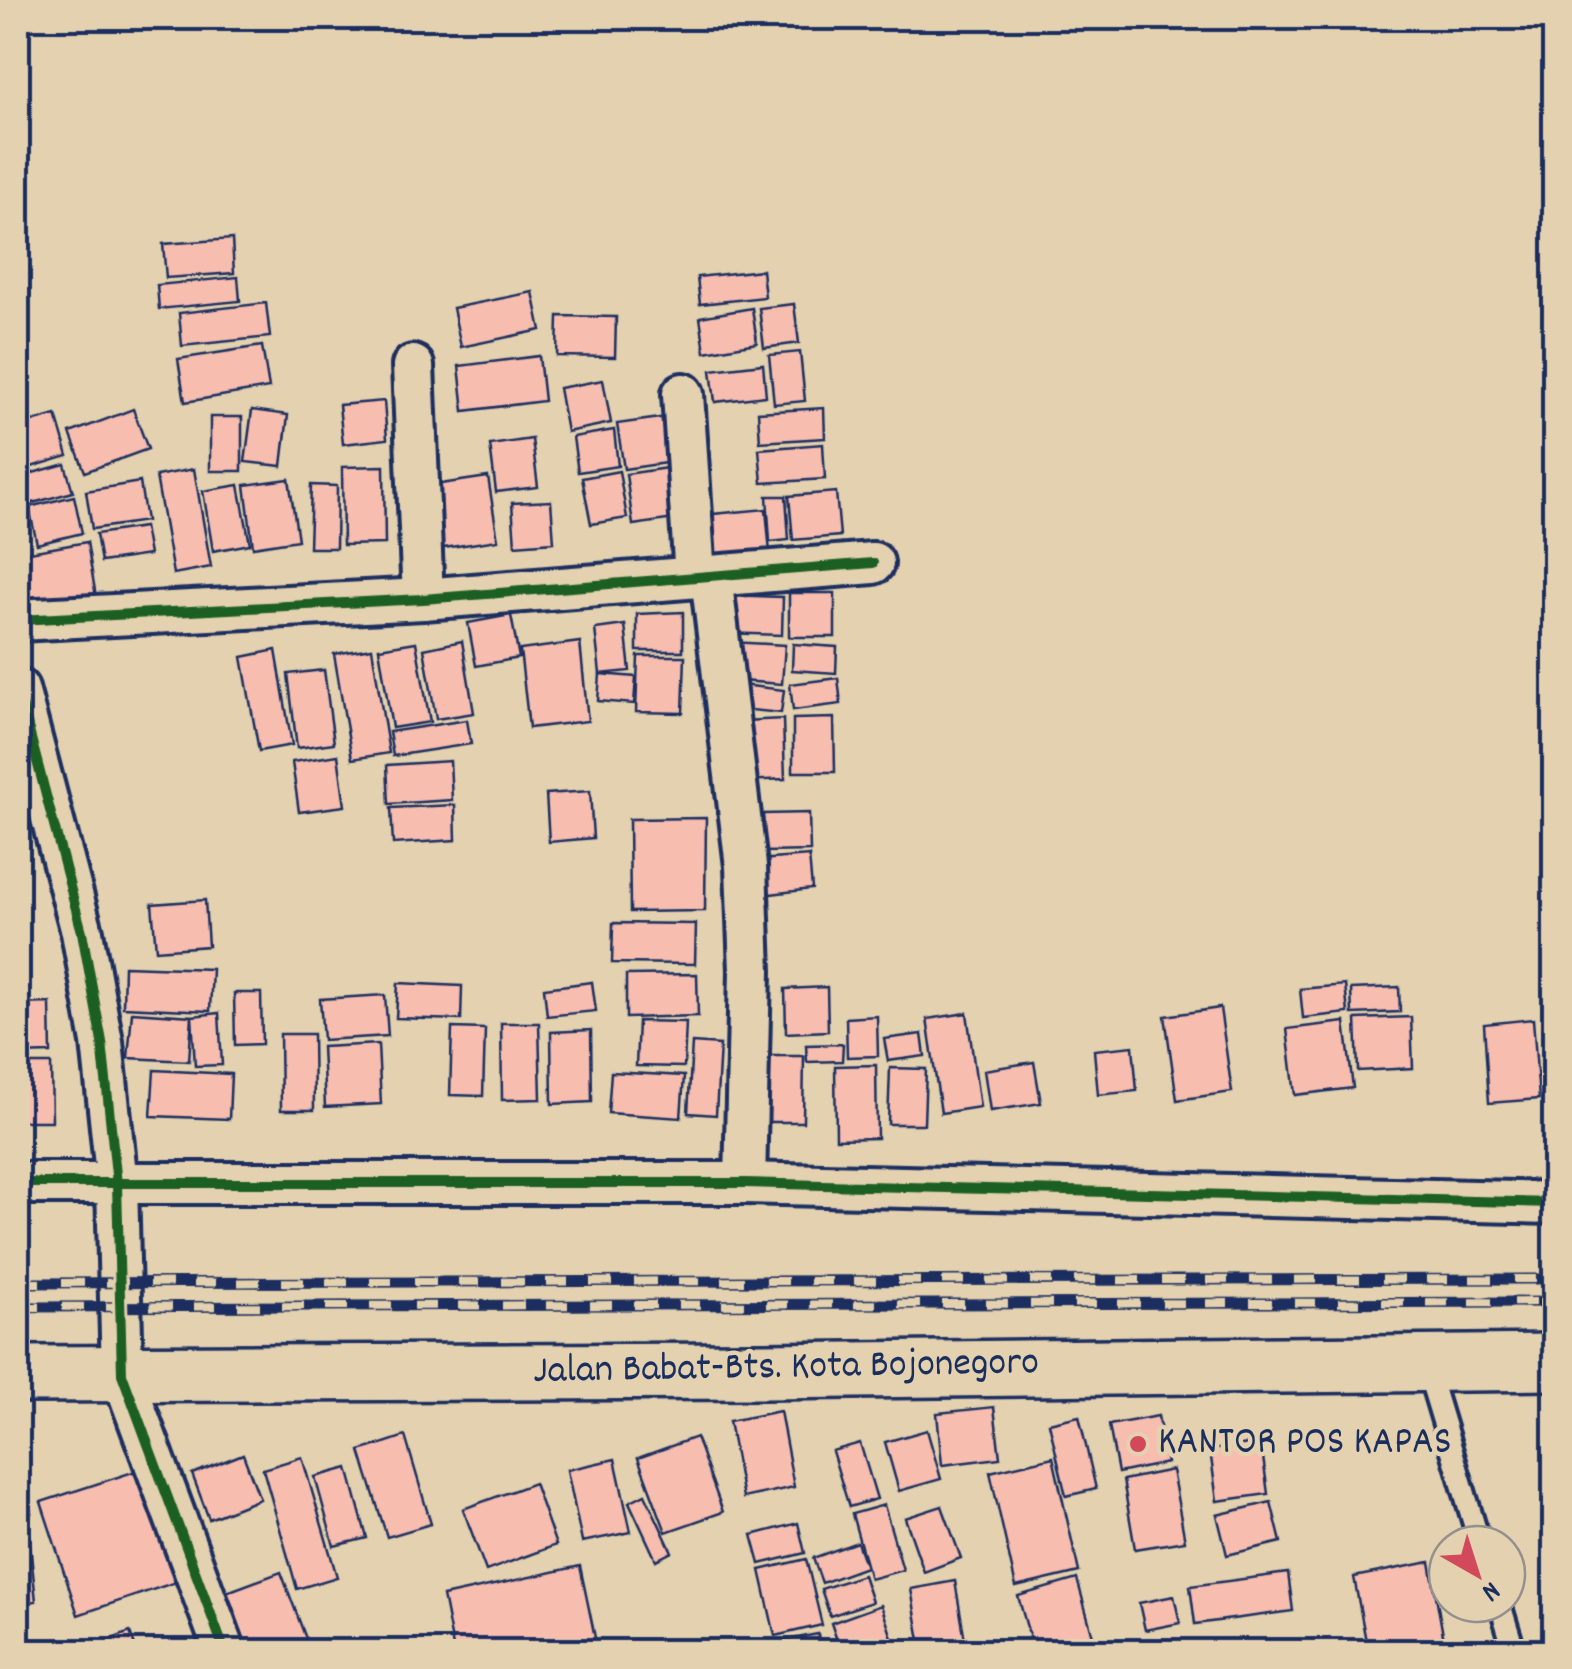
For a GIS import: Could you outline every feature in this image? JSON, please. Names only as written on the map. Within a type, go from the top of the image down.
[{"type":"highway","name":"Jalan Babat-Bts. Kota Bojonegoro","points":[[18,1374],[1554,1362]]},
{"type":"street","points":[[413,366],[423,598]]},
{"type":"street","points":[[683,394],[703,576],[746,866],[750,970],[746,1183]]},
{"type":"street","points":[[18,620],[423,598],[873,563]]},
{"type":"street","points":[[18,689],[82,932],[102,1042],[117,1184],[122,1374],[225,1652]]},
{"type":"street","points":[[18,1183],[746,1183],[1554,1203]]},
{"type":"lane","points":[[1425,1362],[1474,1524]]},
{"type":"lane","points":[[1507,1624],[1514,1647]]},
{"type":"building","points":[[232,239],[234,273],[166,278],[163,244]]},
{"type":"building","points":[[762,270],[765,297],[700,304],[697,277]]},
{"type":"building","points":[[238,277],[240,301],[159,309],[157,285]]},
{"type":"building","points":[[533,292],[541,330],[461,347],[453,308]]},
{"type":"building","points":[[266,303],[270,337],[182,346],[179,313]]},
{"type":"building","points":[[794,304],[799,343],[764,348],[759,308]]},
{"type":"building","points":[[752,308],[757,343],[705,352],[700,317]]},
{"type":"building","points":[[558,316],[616,317],[615,357],[557,356]]},
{"type":"building","points":[[262,346],[269,388],[185,402],[178,359]]},
{"type":"building","points":[[800,352],[805,401],[774,404],[769,355]]},
{"type":"building","points":[[539,356],[544,401],[464,411],[459,366]]},
{"type":"building","points":[[763,364],[766,396],[715,402],[711,370]]},
{"type":"building","points":[[603,380],[611,423],[567,432],[559,388]]},
{"type":"building","points":[[384,401],[387,439],[343,444],[339,405]]},
{"type":"building","points":[[824,408],[825,438],[760,442],[758,412]]},
{"type":"building","points":[[133,409],[148,449],[85,472],[70,433]]},
{"type":"building","points":[[252,410],[288,415],[282,466],[245,462]]},
{"type":"building","points":[[56,415],[68,456],[18,471],[18,426]]},
{"type":"building","points":[[210,417],[242,417],[242,471],[210,471]]},
{"type":"building","points":[[667,417],[673,462],[624,469],[617,424]]},
{"type":"building","points":[[614,430],[618,466],[578,472],[573,437]]},
{"type":"building","points":[[532,439],[538,487],[496,492],[490,445]]},
{"type":"building","points":[[823,444],[825,479],[762,483],[759,449]]},
{"type":"building","points":[[65,464],[73,492],[18,507],[18,477]]},
{"type":"building","points":[[384,466],[385,544],[343,545],[342,467]]},
{"type":"building","points":[[674,467],[681,518],[633,525],[626,474]]},
{"type":"building","points":[[194,469],[211,567],[173,574],[156,476]]},
{"type":"building","points":[[619,471],[627,518],[591,524],[582,478]]},
{"type":"building","points":[[488,477],[498,540],[430,550],[420,487]]},
{"type":"building","points":[[289,479],[298,540],[253,547],[245,485]]},
{"type":"building","points":[[140,482],[146,521],[92,529],[86,491]]},
{"type":"building","points":[[239,485],[250,544],[213,551],[203,491]]},
{"type":"building","points":[[311,485],[337,486],[336,548],[309,548]]},
{"type":"building","points":[[836,492],[840,536],[793,540],[789,496]]},
{"type":"building","points":[[74,496],[82,533],[37,544],[29,507]]},
{"type":"building","points":[[767,496],[786,496],[789,540],[770,542]]},
{"type":"building","points":[[551,501],[554,542],[515,545],[512,503]]},
{"type":"building","points":[[766,509],[770,553],[706,559],[702,515]]},
{"type":"building","points":[[144,527],[149,555],[101,562],[96,534]]},
{"type":"building","points":[[87,542],[97,603],[18,617],[18,554]]},
{"type":"building","points":[[789,593],[835,593],[835,637],[789,637]]},
{"type":"building","points":[[725,595],[783,597],[782,635],[723,633]]},
{"type":"building","points":[[683,612],[683,651],[637,651],[637,614]]},
{"type":"building","points":[[511,615],[519,658],[476,666],[468,623]]},
{"type":"building","points":[[625,625],[630,671],[600,674],[595,629]]},
{"type":"building","points":[[462,641],[474,713],[436,719],[424,649]]},
{"type":"building","points":[[416,642],[430,722],[392,728],[379,648]]},
{"type":"building","points":[[580,642],[588,721],[529,728],[520,650]]},
{"type":"building","points":[[731,642],[785,645],[782,684],[728,680]]},
{"type":"building","points":[[793,644],[837,647],[836,673],[792,670]]},
{"type":"building","points":[[372,648],[389,753],[352,759],[334,654]]},
{"type":"building","points":[[276,650],[292,745],[259,751],[242,657]]},
{"type":"building","points":[[638,656],[685,656],[683,713],[636,712]]},
{"type":"building","points":[[324,670],[334,743],[297,748],[288,674]]},
{"type":"building","points":[[600,674],[636,677],[634,704],[598,701]]},
{"type":"building","points":[[838,678],[841,704],[793,710],[790,684]]},
{"type":"building","points":[[734,684],[784,690],[781,713],[731,708]]},
{"type":"building","points":[[834,718],[835,772],[793,772],[793,719]]},
{"type":"building","points":[[783,719],[785,779],[744,781],[742,721]]},
{"type":"building","points":[[467,720],[471,744],[393,756],[389,732]]},
{"type":"building","points":[[338,755],[345,806],[299,812],[292,762]]},
{"type":"building","points":[[450,761],[452,800],[389,804],[387,765]]},
{"type":"building","points":[[590,791],[593,838],[549,842],[546,794]]},
{"type":"building","points":[[455,805],[456,840],[393,844],[391,808]]},
{"type":"building","points":[[809,813],[810,851],[764,852],[763,814]]},
{"type":"building","points":[[706,818],[705,911],[630,912],[629,819]]},
{"type":"building","points":[[809,856],[812,889],[762,895],[759,860]]},
{"type":"building","points":[[205,900],[208,946],[156,950],[152,904]]},
{"type":"building","points":[[23,921],[24,958],[18,959],[18,922]]},
{"type":"building","points":[[613,923],[696,924],[695,964],[612,963]]},
{"type":"building","points":[[124,966],[212,969],[210,1011],[123,1007]]},
{"type":"building","points":[[697,974],[698,1016],[626,1018],[626,975]]},
{"type":"building","points":[[592,982],[596,1011],[547,1016],[544,988]]},
{"type":"building","points":[[398,983],[462,986],[461,1020],[396,1018]]},
{"type":"building","points":[[1345,985],[1348,1013],[1303,1018],[1300,989]]},
{"type":"building","points":[[827,987],[828,1031],[786,1033],[785,989]]},
{"type":"building","points":[[1399,987],[1400,1012],[1352,1014],[1351,989]]},
{"type":"building","points":[[234,993],[261,993],[262,1044],[235,1045]]},
{"type":"building","points":[[385,995],[388,1036],[323,1040],[320,999]]},
{"type":"building","points":[[50,1003],[51,1053],[18,1054],[18,1004]]},
{"type":"building","points":[[1220,1008],[1232,1092],[1177,1100],[1165,1016]]},
{"type":"building","points":[[132,1012],[192,1016],[189,1061],[128,1058]]},
{"type":"building","points":[[219,1013],[222,1065],[195,1066],[192,1016]]},
{"type":"building","points":[[967,1013],[980,1107],[941,1113],[927,1019]]},
{"type":"building","points":[[877,1016],[878,1056],[847,1057],[846,1018]]},
{"type":"building","points":[[1411,1017],[1413,1068],[1358,1071],[1356,1019]]},
{"type":"building","points":[[1533,1019],[1539,1099],[1489,1103],[1484,1024]]},
{"type":"building","points":[[638,1021],[686,1022],[684,1067],[636,1066]]},
{"type":"building","points":[[1345,1022],[1353,1088],[1295,1095],[1287,1029]]},
{"type":"building","points":[[501,1023],[539,1023],[541,1099],[502,1100]]},
{"type":"building","points":[[452,1028],[485,1029],[483,1096],[450,1095]]},
{"type":"building","points":[[591,1030],[592,1102],[552,1104],[551,1032]]},
{"type":"building","points":[[280,1034],[313,1034],[314,1110],[281,1110]]},
{"type":"building","points":[[922,1034],[925,1056],[888,1061],[884,1039]]},
{"type":"building","points":[[692,1043],[720,1045],[716,1115],[688,1113]]},
{"type":"building","points":[[378,1044],[381,1104],[325,1107],[322,1047]]},
{"type":"building","points":[[843,1044],[842,1061],[807,1062],[806,1045]]},
{"type":"building","points":[[1133,1046],[1137,1091],[1098,1095],[1094,1050]]},
{"type":"building","points":[[759,1056],[804,1056],[803,1122],[758,1122]]},
{"type":"building","points":[[1034,1062],[1041,1103],[990,1111],[984,1070]]},
{"type":"building","points":[[18,1064],[51,1064],[52,1121],[18,1121]]},
{"type":"building","points":[[876,1065],[877,1138],[836,1139],[835,1066]]},
{"type":"building","points":[[890,1068],[926,1069],[924,1124],[888,1124]]},
{"type":"building","points":[[154,1070],[231,1074],[229,1119],[151,1116]]},
{"type":"building","points":[[611,1072],[684,1076],[681,1118],[608,1113]]},
{"type":"building","points":[[994,1407],[1000,1458],[942,1465],[937,1413]]},
{"type":"building","points":[[780,1411],[794,1487],[743,1498],[729,1421]]},
{"type":"building","points":[[1079,1416],[1096,1489],[1066,1496],[1049,1423]]},
{"type":"building","name":"KANTOR POS KAPAS","points":[[1158,1416],[1167,1463],[1118,1473],[1109,1425]]},
{"type":"building","points":[[927,1430],[941,1479],[899,1491],[885,1442]]},
{"type":"building","points":[[405,1436],[431,1524],[387,1537],[360,1451]]},
{"type":"building","points":[[696,1437],[723,1512],[666,1532],[638,1458]]},
{"type":"building","points":[[1261,1442],[1268,1494],[1217,1501],[1210,1450]]},
{"type":"building","points":[[860,1443],[877,1499],[849,1507],[832,1451]]},
{"type":"building","points":[[243,1454],[260,1499],[209,1519],[192,1474]]},
{"type":"building","points":[[302,1457],[337,1577],[297,1589],[263,1469]]},
{"type":"building","points":[[1053,1457],[1079,1572],[1016,1587],[990,1472]]},
{"type":"building","points":[[615,1459],[631,1532],[582,1542],[567,1470]]},
{"type":"building","points":[[21,1462],[31,1513],[18,1516],[18,1463]]},
{"type":"building","points":[[145,1468],[182,1580],[78,1615],[41,1502]]},
{"type":"building","points":[[348,1468],[367,1538],[334,1546],[315,1477]]},
{"type":"building","points":[[1172,1470],[1185,1541],[1135,1549],[1123,1480]]},
{"type":"building","points":[[534,1483],[556,1545],[486,1571],[463,1509]]},
{"type":"building","points":[[645,1494],[672,1552],[656,1560],[629,1502]]},
{"type":"building","points":[[1271,1502],[1281,1542],[1227,1555],[1217,1515]]},
{"type":"building","points":[[884,1505],[903,1570],[870,1579],[852,1514]]},
{"type":"building","points":[[942,1506],[961,1558],[924,1572],[905,1518]]},
{"type":"building","points":[[798,1523],[805,1553],[760,1564],[752,1535]]},
{"type":"building","points":[[28,1526],[36,1601],[18,1603],[18,1528]]},
{"type":"building","points":[[857,1542],[866,1567],[822,1583],[813,1558]]},
{"type":"building","points":[[806,1559],[822,1625],[775,1636],[760,1570]]},
{"type":"building","points":[[1427,1563],[1427,1624],[1441,1624],[1446,1652],[1368,1652],[1354,1577]]},
{"type":"building","points":[[580,1566],[598,1652],[454,1652],[443,1596]]},
{"type":"building","points":[[281,1572],[311,1652],[249,1652],[227,1592]]},
{"type":"building","points":[[1288,1573],[1293,1611],[1195,1624],[1190,1586]]},
{"type":"building","points":[[863,1575],[872,1602],[830,1616],[821,1589]]},
{"type":"building","points":[[1077,1579],[1094,1640],[1054,1652],[1034,1652],[1018,1596]]},
{"type":"building","points":[[955,1581],[967,1652],[922,1652],[911,1589]]},
{"type":"building","points":[[1174,1596],[1180,1623],[1145,1630],[1139,1603]]},
{"type":"building","points":[[881,1605],[897,1652],[841,1652],[831,1623]]},
{"type":"building","points":[[130,1632],[137,1652],[80,1652],[80,1651]]},
{"type":"building","points":[[818,1634],[821,1652],[778,1652],[776,1642]]},
{"type":"railway","points":[[18,1283],[1554,1279]]},
{"type":"railway","points":[[18,1307],[1554,1302]]},
{"type":"cycle path","points":[[18,620],[423,599],[873,563]]},
{"type":"cycle path","points":[[18,689],[82,932],[102,1042],[117,1184],[122,1374],[225,1652]]},
{"type":"cycle path","points":[[18,1183],[745,1183],[1554,1203]]},
{"type":"place","name":"KANTOR POS KAPAS","points":[[1138,1444]]}]
